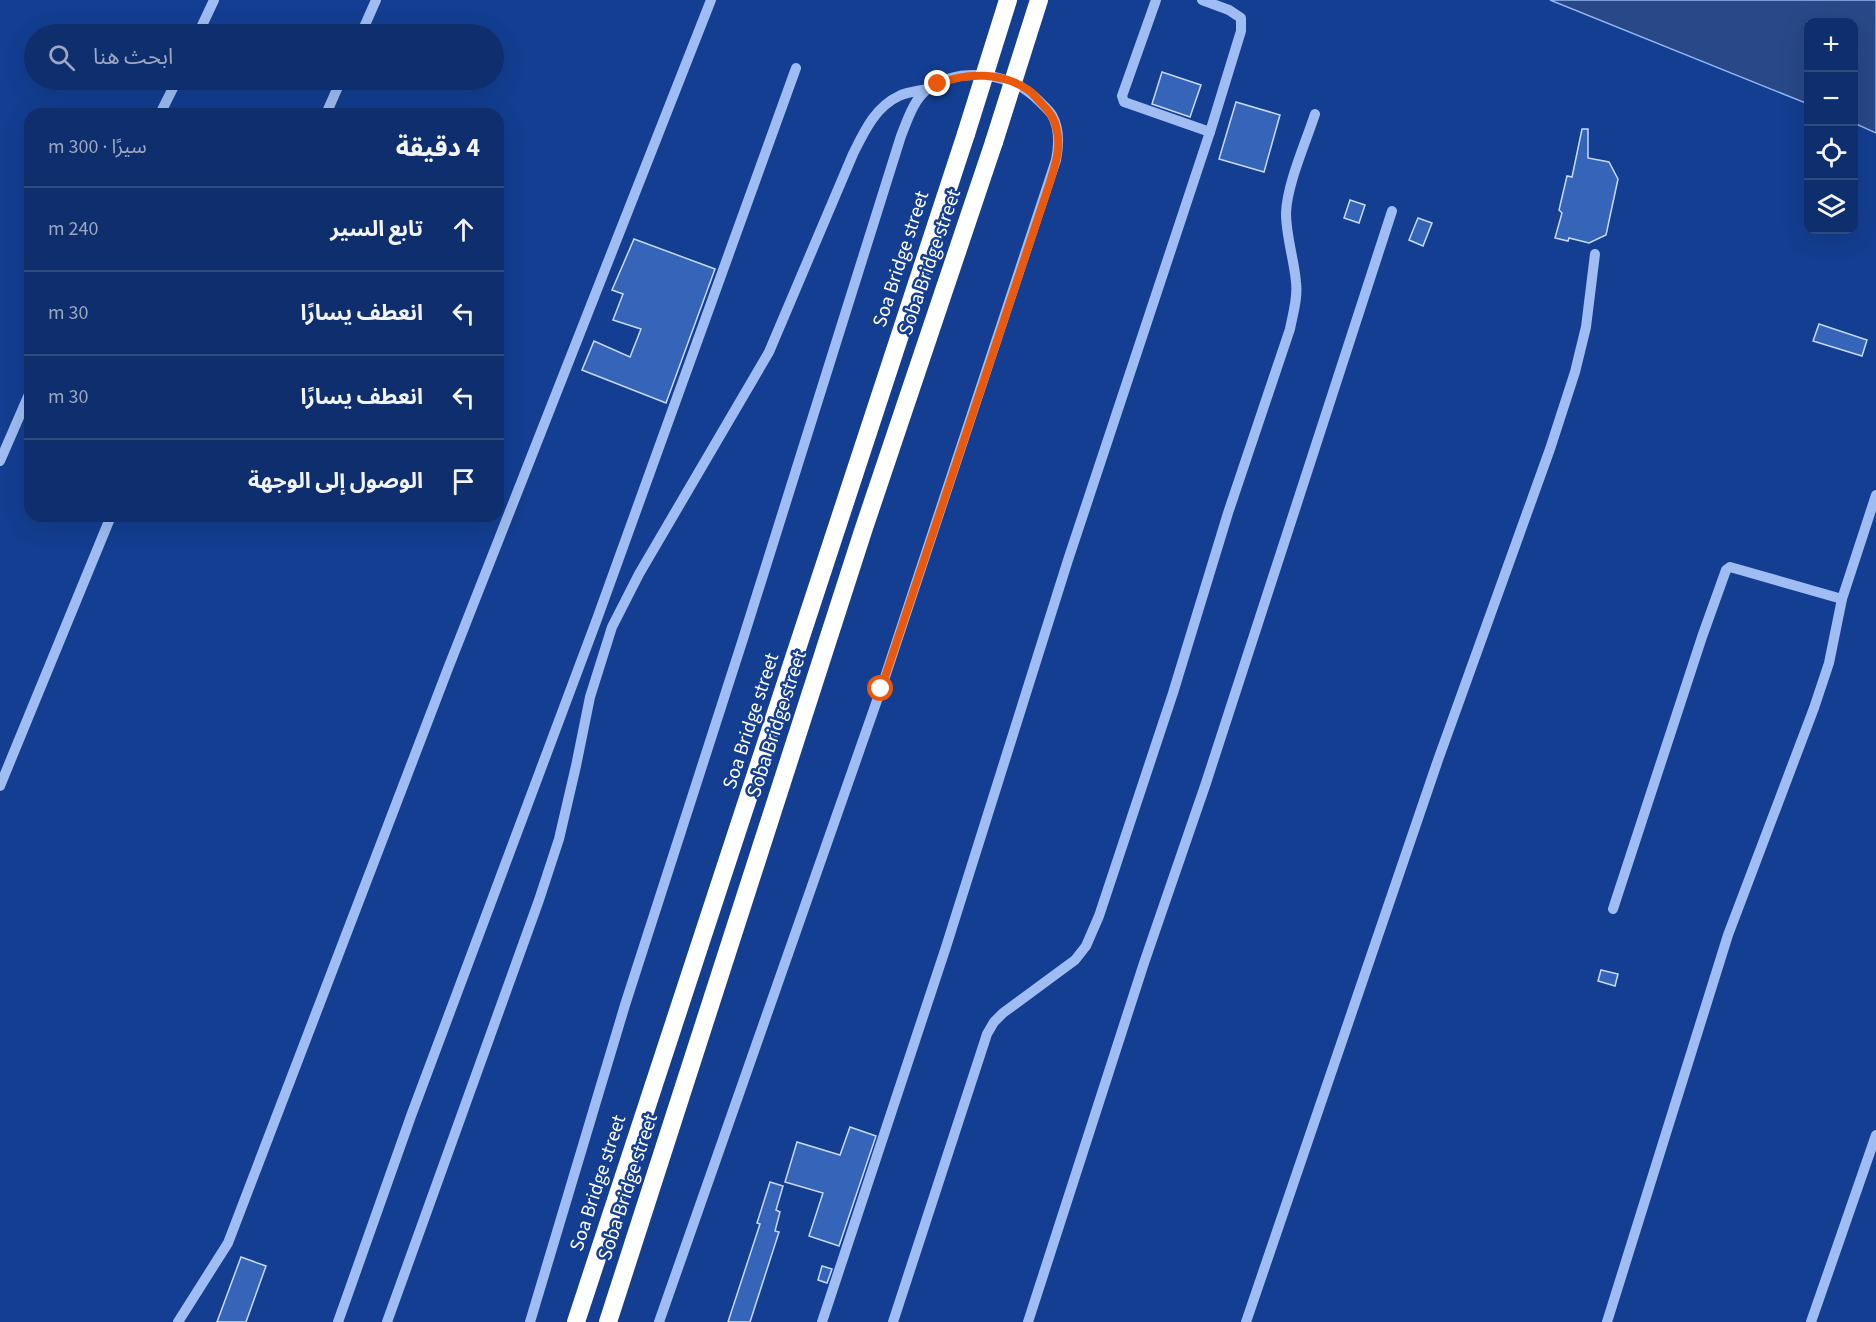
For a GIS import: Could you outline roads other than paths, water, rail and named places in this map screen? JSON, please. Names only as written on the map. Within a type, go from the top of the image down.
[{"type":"highway","name":"Soa Bridge street","points":[[576,1322],[1008,0]]},
{"type":"highway","name":"Soba Bridge street","points":[[608,1322],[863,531],[994,142],[1039,0]]},
{"type":"street","points":[[202,24],[213,0]]},
{"type":"street","points":[[365,24],[376,0]]},
{"type":"street","points":[[178,1322],[228,1244],[447,671],[711,0]]},
{"type":"street","points":[[1156,0],[1122,96],[1124,102],[1210,132]]},
{"type":"street","points":[[822,1322],[946,946],[1072,549],[1210,132],[1242,23],[1236,13],[1202,0]]},
{"type":"street","points":[[338,1322],[411,1116],[593,630],[796,68]]},
{"type":"street","points":[[387,1322],[559,839],[590,697],[612,627],[633,583],[769,352],[866,127],[879,110],[900,96],[927,89],[953,77],[975,75],[997,77],[1029,90],[1052,114],[1059,144],[1056,160],[881,689],[659,1322]]},
{"type":"street","points":[[530,1322],[625,1005],[901,136],[916,103],[927,89]]},
{"type":"street","points":[[163,108],[172,90]]},
{"type":"street","points":[[329,108],[337,90]]},
{"type":"street","points":[[893,1322],[987,1034],[1003,1013],[1075,960],[1086,946],[1099,916],[1173,693],[1225,522],[1290,328],[1296,303],[1296,284],[1286,224],[1286,210],[1315,114]]},
{"type":"street","points":[[1028,1322],[1392,211]]},
{"type":"street","points":[[1246,1322],[1438,760],[1554,438],[1575,372],[1586,327],[1595,254]]},
{"type":"street","points":[[0,461],[24,406]]},
{"type":"street","points":[[1607,1322],[1728,935],[1829,663],[1842,599],[1876,495]]},
{"type":"street","points":[[0,786],[109,522]]},
{"type":"street","points":[[1613,909],[1705,627],[1726,570],[1730,567],[1747,571],[1842,599]]},
{"type":"street","points":[[1811,1322],[1876,1135]]},
{"type":"water","points":[[1550,0],[1876,0],[1876,133],[1858,125],[1858,18],[1804,18],[1804,102]]}]
